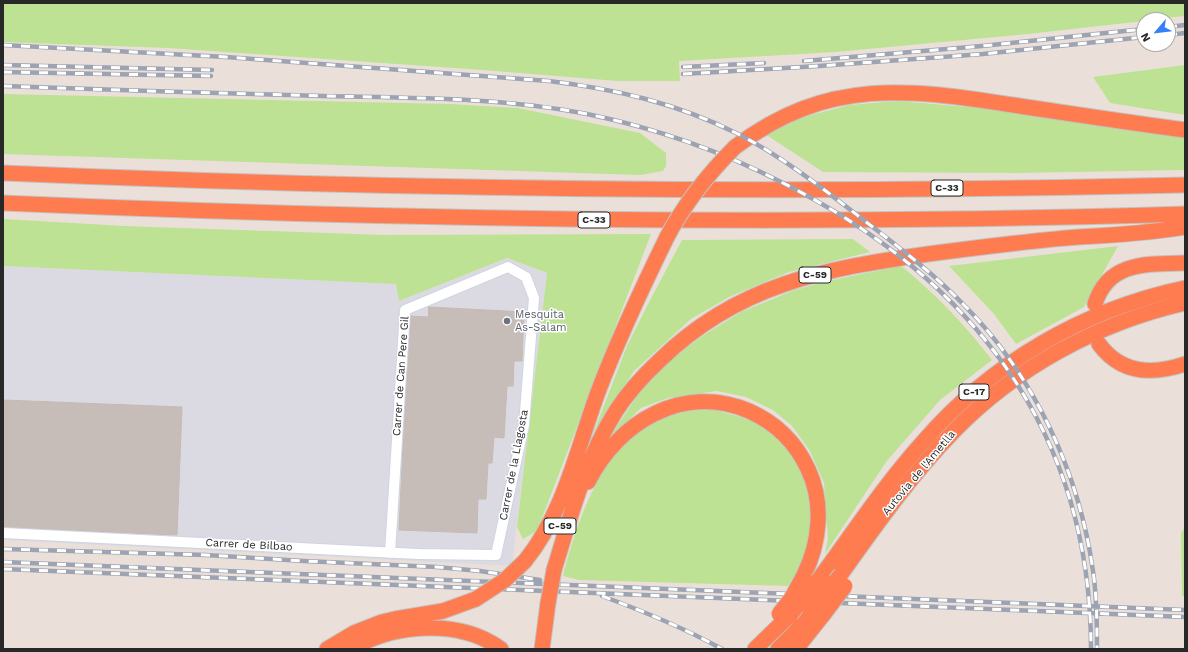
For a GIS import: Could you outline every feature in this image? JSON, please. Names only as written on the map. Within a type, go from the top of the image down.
[{"type":"highway","name":"C-59","points":[[542,649],[567,482],[615,348],[667,237],[687,203],[703,181],[735,147],[761,129],[785,116],[805,108],[843,97],[882,92],[907,92],[956,96],[1185,130]]},
{"type":"highway","name":"C-33","points":[[3,173],[338,184],[629,189],[850,189],[1185,185]]},
{"type":"highway","name":"C-33","points":[[3,202],[249,213],[594,220],[905,219],[1098,217],[1185,214]]},
{"type":"highway","name":"C-59","points":[[554,570],[590,460],[598,441],[617,409],[641,379],[674,346],[702,324],[740,302],[790,281],[881,261],[999,245],[1185,227]]},
{"type":"highway","points":[[1095,304],[1097,295],[1102,287],[1114,275],[1122,271],[1148,264],[1185,262]]},
{"type":"highway","name":"C-17","points":[[785,614],[822,575],[895,476],[923,442],[955,408],[986,382],[1034,348],[1085,321],[1137,301],[1185,288]]},
{"type":"highway","name":"Autovia de l'Ametlla","points":[[778,649],[796,631],[816,615],[846,576],[883,517],[928,458],[969,416],[1007,385],[1047,358],[1088,336],[1131,319],[1185,304]]},
{"type":"highway","points":[[1099,344],[1111,358],[1118,363],[1134,369],[1166,369],[1185,364]]},
{"type":"highway","name":"C-59","points":[[568,526],[590,479],[604,457],[630,429],[647,417],[675,405],[698,402],[722,403],[744,409],[765,419],[775,426],[792,443],[805,463],[816,491],[818,517],[817,533],[810,563],[791,599],[785,614],[754,649]]},
{"type":"highway","points":[[327,649],[354,633],[374,624],[395,618],[444,611],[476,599],[505,580],[525,561],[546,531],[567,482]]},
{"type":"highway","points":[[796,649],[816,615]]},
{"type":"highway","points":[[351,649],[366,641],[388,633],[417,628],[458,631],[481,638],[501,649]]},
{"type":"street","name":"Carrer de Can Pere Gil","points":[[390,552],[405,310],[508,267]]},
{"type":"street","name":"Carrer de la Llagosta","points":[[496,555],[524,425],[534,298],[526,277],[508,267]]},
{"type":"street","name":"Carrer de Bilbao","points":[[3,533],[390,552],[496,555]]},
{"type":"shaded area","points":[[507,258],[547,273],[512,566],[3,540],[3,266],[396,284],[399,301]]},
{"type":"green space","points":[[3,3],[1185,3],[1185,16],[1176,17],[1176,12],[1136,12],[1136,22],[1028,34],[836,52],[679,61],[680,81],[617,81],[168,48],[3,42]]},
{"type":"green space","points":[[1185,65],[1185,115],[1110,103],[1093,77]]},
{"type":"green space","points":[[3,94],[450,104],[518,108],[640,133],[666,153],[666,166],[663,171],[640,175],[3,154]]},
{"type":"green space","points":[[898,101],[991,109],[1185,137],[1185,170],[1017,173],[823,172],[765,134],[804,117],[849,105]]},
{"type":"green space","points":[[3,219],[125,226],[385,235],[651,234],[537,531],[523,539],[517,527],[547,273],[507,258],[399,301],[396,284],[3,266]]},
{"type":"green space","points":[[853,239],[870,252],[789,272],[731,296],[691,319],[634,371],[593,434],[627,346],[682,240]]},
{"type":"green space","points":[[1118,246],[1084,307],[1016,344],[994,314],[949,266]]},
{"type":"green space","points":[[901,266],[926,287],[949,310],[992,360],[940,400],[886,462],[825,554],[828,538],[824,483],[810,451],[792,426],[773,410],[746,397],[717,391],[668,398],[641,408],[608,440],[639,393],[676,355],[704,335],[741,312],[792,291],[823,282]]},
{"type":"green space","points":[[714,410],[754,422],[775,436],[787,449],[797,464],[804,480],[809,498],[811,515],[810,533],[806,551],[796,574],[788,586],[579,580],[563,576],[569,553],[586,505],[611,460],[627,441],[646,426],[668,416],[691,411]]},
{"type":"green space","points":[[1185,527],[1185,596],[1182,596],[1181,533]]},
{"type":"building","points":[[429,307],[524,312],[522,361],[514,361],[513,386],[507,386],[504,438],[494,437],[492,463],[488,463],[486,499],[478,499],[477,533],[399,530],[409,316],[428,317]]},
{"type":"building","points":[[3,400],[182,407],[177,535],[3,528]]},
{"type":"railway","points":[[1176,26],[1185,25]]},
{"type":"railway","points":[[804,61],[982,46],[1136,30]]},
{"type":"railway","points":[[1176,34],[1185,33]]},
{"type":"railway","points":[[683,74],[983,54],[1136,38]]},
{"type":"railway","points":[[3,45],[226,57],[574,84],[621,93],[668,105],[713,122],[736,133],[784,161],[815,183],[926,270],[963,304],[988,332],[1011,362],[1032,394],[1049,427],[1077,498],[1093,571],[1097,649]]},
{"type":"railway","points":[[683,67],[764,63]]},
{"type":"railway","points":[[3,65],[212,70]]},
{"type":"railway","points":[[3,72],[211,76]]},
{"type":"railway","points":[[3,86],[455,99],[521,104],[587,114],[638,126],[712,151],[760,171],[850,221],[911,265],[964,315],[1008,370],[1043,431],[1069,498],[1086,571],[1091,649]]},
{"type":"railway","points":[[3,549],[206,555],[437,567],[480,571],[540,580]]},
{"type":"railway","points":[[3,562],[1185,610]]},
{"type":"railway","points":[[3,569],[1185,617]]},
{"type":"railway","points":[[602,596],[663,620],[722,649]]},
{"type":"place","name":"Mesquita As-Salam","points":[[507,321]]}]
